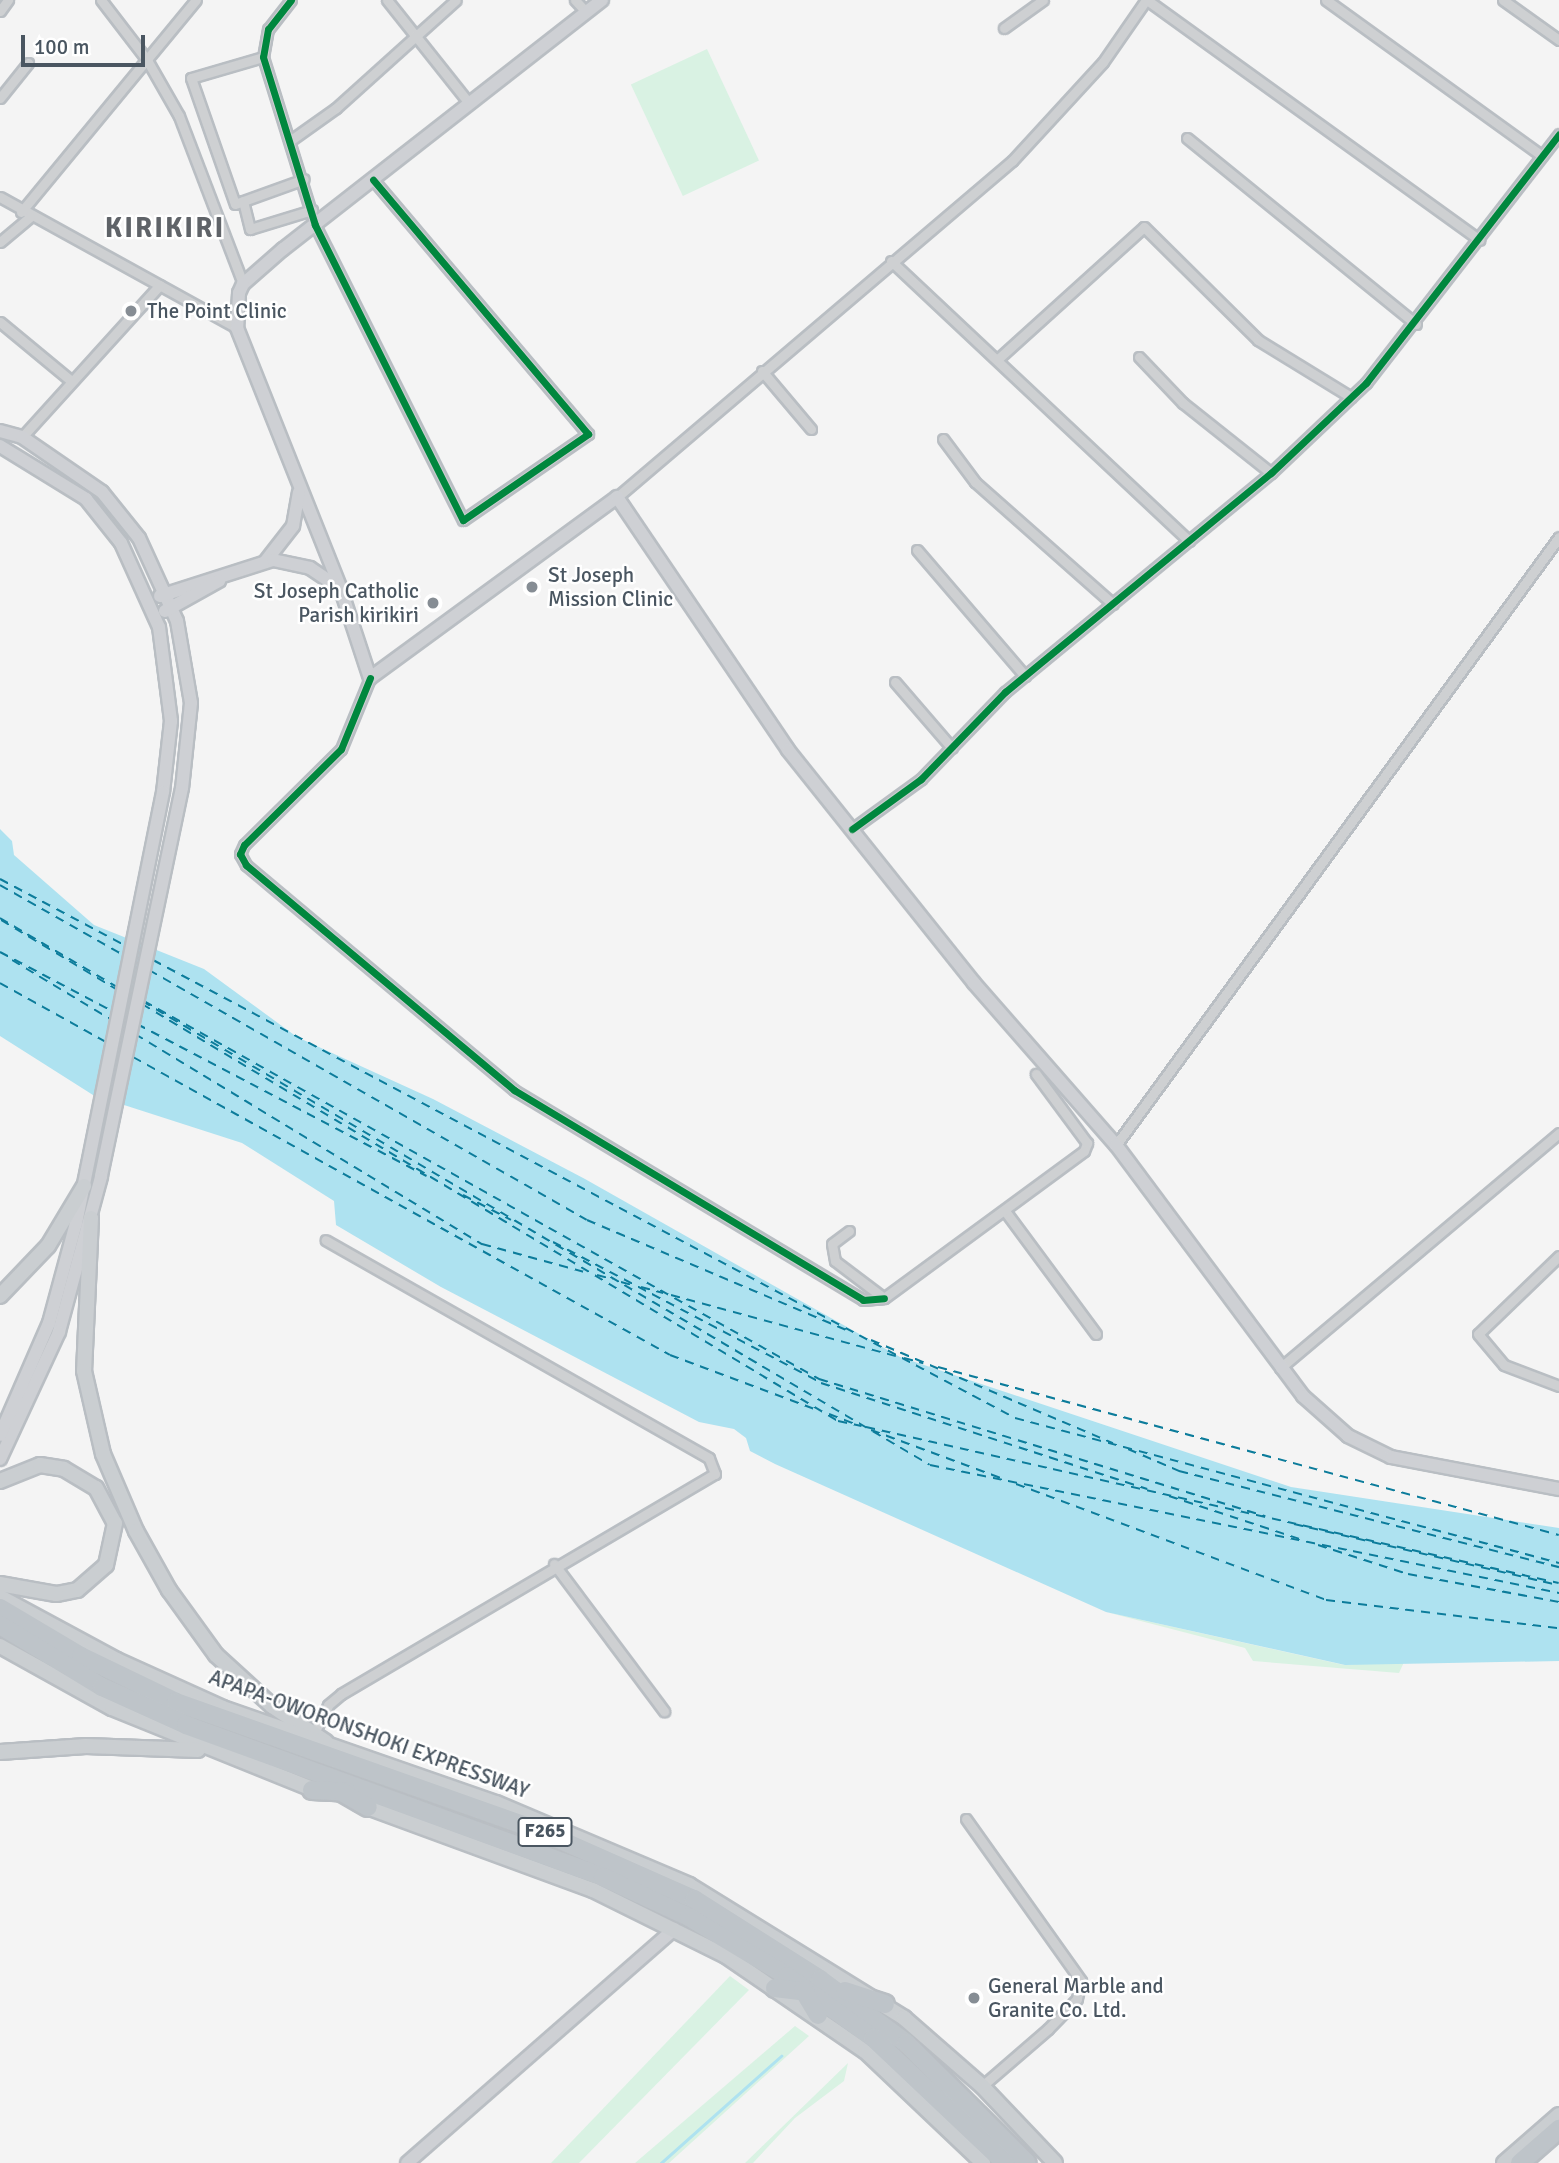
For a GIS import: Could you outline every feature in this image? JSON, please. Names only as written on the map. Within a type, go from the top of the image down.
[{"type":"highway","name":"APAPA-OWORONSHOKI EXPRESSWAY","points":[[0,1608],[81,1657],[176,1702],[602,1855],[694,1899],[820,1992],[904,2063],[1005,2163]]},
{"type":"highway","name":"APAPA-OWORONSHOKI EXPRESSWAY","points":[[0,1625],[102,1687],[313,1782],[603,1877],[689,1917],[781,1982]]},
{"type":"highway","points":[[313,1782],[367,1799]]},
{"type":"highway","points":[[781,1982],[820,1992],[859,1996],[885,2004]]},
{"type":"highway","name":"APAPA-OWORONSHOKI EXPRESSWAY","points":[[820,1992],[874,2020],[933,2067],[1027,2163]]},
{"type":"highway","points":[[859,1996],[874,2020]]},
{"type":"highway","points":[[1520,2163],[1559,2129]]},
{"type":"main road","points":[[602,0],[468,102],[243,284],[237,328],[298,489],[341,590],[370,678],[617,497],[788,750],[974,983],[1116,1145],[1303,1396],[1371,1448],[1442,1470],[1559,1489]]},
{"type":"main road","points":[[0,431],[22,437],[102,492],[139,538],[172,608],[187,663],[191,703],[182,788],[166,853],[91,1218],[59,1332],[0,1459]]},
{"type":"main road","points":[[0,446],[86,499],[121,543],[150,600],[171,690],[171,721],[150,851],[85,1180],[48,1322],[0,1435]]},
{"type":"main road","points":[[263,563],[293,526],[298,489]]},
{"type":"main road","points":[[150,600],[222,579],[263,563],[310,568],[341,590]]},
{"type":"main road","points":[[155,615],[222,579]]},
{"type":"main road","points":[[0,1296],[48,1246],[85,1180]]},
{"type":"main road","points":[[91,1218],[84,1371],[103,1454],[136,1531],[169,1590],[216,1655],[272,1706],[315,1731],[330,1746]]},
{"type":"main road","points":[[0,1481],[40,1465],[64,1469],[96,1488],[115,1524],[106,1564],[77,1590],[56,1594],[0,1584]]},
{"type":"main road","name":"APAPA-OWORONSHOKI EXPRESSWAY","points":[[0,1597],[171,1686],[639,1860],[765,1928],[894,2075],[979,2160]]},
{"type":"main road","name":"APAPA-OWORONSHOKI EXPRESSWAY","points":[[0,1646],[72,1688],[205,1750],[313,1782]]},
{"type":"main road","points":[[0,1752],[86,1746],[205,1750]]},
{"type":"main road","name":"APAPA-OWORONSHOKI EXPRESSWAY","points":[[367,1799],[580,1885],[781,1982],[885,2004],[982,2086],[1055,2163]]},
{"type":"main road","points":[[407,2163],[674,1929]]},
{"type":"main road","points":[[1504,2163],[1559,2115]]},
{"type":"main road","points":[[1044,2151],[1069,2163]]},
{"type":"street","points":[[0,11],[8,0]]},
{"type":"street","points":[[101,0],[147,60],[179,116],[243,284]]},
{"type":"street","points":[[0,242],[25,215],[196,0]]},
{"type":"street","points":[[291,0],[268,29],[263,57],[304,179],[315,225],[463,520],[588,434],[373,180]]},
{"type":"street","points":[[291,140],[456,0]]},
{"type":"street","points":[[575,0],[586,12]]},
{"type":"street","points":[[1004,27],[1043,0]]},
{"type":"street","points":[[617,497],[1044,129],[1103,62],[1146,0],[1479,240]]},
{"type":"street","points":[[1326,0],[1542,156]]},
{"type":"street","points":[[1503,0],[1559,40]]},
{"type":"street","points":[[390,1],[468,102]]},
{"type":"street","points":[[263,57],[191,78],[235,204],[304,179]]},
{"type":"street","points":[[0,98],[28,63]]},
{"type":"street","points":[[852,829],[885,810],[1025,676],[1271,473],[1351,397],[1416,324],[1559,134]]},
{"type":"street","points":[[1187,138],[1416,324]]},
{"type":"street","points":[[0,197],[25,215],[237,328]]},
{"type":"street","points":[[243,201],[250,229],[312,210]]},
{"type":"street","points":[[999,358],[1144,227],[1258,340],[1351,397]]},
{"type":"street","points":[[891,261],[999,358],[1189,541]]},
{"type":"street","points":[[22,437],[70,380],[160,285]]},
{"type":"street","points":[[0,322],[70,380]]},
{"type":"street","points":[[1139,357],[1183,403],[1271,473]]},
{"type":"street","points":[[762,371],[811,429]]},
{"type":"street","points":[[943,439],[975,482],[1112,604]]},
{"type":"street","points":[[1116,1145],[1559,537]]},
{"type":"street","points":[[917,550],[1025,676]]},
{"type":"street","points":[[370,678],[341,749],[244,845],[240,854],[246,865],[514,1090],[863,1300],[884,1298],[1005,1211],[1087,1143],[1036,1074]]},
{"type":"street","points":[[895,682],[952,748]]},
{"type":"street","points":[[1280,1367],[1559,1133]]},
{"type":"street","points":[[1005,1211],[1096,1334]]},
{"type":"street","points":[[849,1231],[832,1244],[838,1267],[884,1298]]},
{"type":"street","points":[[315,1731],[328,1705],[341,1694],[554,1563],[710,1478],[715,1463],[326,1240]]},
{"type":"street","points":[[1559,1256],[1478,1335],[1504,1365],[1559,1386]]},
{"type":"street","points":[[554,1563],[664,1711]]},
{"type":"street","points":[[966,1819],[1082,1981],[1077,1998],[1048,2029],[982,2086]]},
{"type":"green space","points":[[707,49],[759,160],[683,196],[631,84]]},
{"type":"green space","points":[[1106,1612],[1344,1665],[1405,1660],[1399,1673],[1253,1661],[1245,1648]]},
{"type":"green space","points":[[730,1976],[749,1990],[579,2163],[551,2163]]},
{"type":"green space","points":[[795,2026],[809,2036],[669,2163],[635,2163]]},
{"type":"green space","points":[[848,2063],[844,2081],[795,2118],[753,2163],[745,2163]]},
{"type":"water","points":[[0,829],[12,841],[14,855],[94,925],[204,969],[297,1037],[433,1099],[585,1179],[900,1357],[1291,1487],[1559,1528],[1559,1661],[1345,1665],[1106,1612],[775,1464],[750,1451],[746,1438],[734,1429],[699,1422],[441,1287],[336,1225],[334,1201],[242,1143],[93,1095],[0,1036]]},
{"type":"waterway","points":[[661,2163],[781,2056]]},
{"type":"ferry route","points":[[0,879],[126,946]]},
{"type":"ferry route","points":[[0,885],[123,955]]},
{"type":"ferry route","points":[[0,918],[119,988]]},
{"type":"ferry route","points":[[1,920],[116,989]]},
{"type":"ferry route","points":[[0,952],[114,1012]]},
{"type":"ferry route","points":[[12,960],[112,1020]]},
{"type":"ferry route","points":[[153,960],[1015,1418],[1559,1563]]},
{"type":"ferry route","points":[[149,970],[587,1220],[846,1330]]},
{"type":"ferry route","points":[[0,983],[106,1042]]},
{"type":"ferry route","points":[[142,1001],[930,1465],[1559,1593]]},
{"type":"ferry route","points":[[144,1001],[819,1379],[1265,1516]]},
{"type":"ferry route","points":[[142,1004],[838,1421],[861,1426]]},
{"type":"ferry route","points":[[137,1024],[427,1176]]},
{"type":"ferry route","points":[[135,1034],[482,1244],[588,1273]]},
{"type":"ferry route","points":[[133,1057],[670,1355],[817,1410]]},
{"type":"ferry route","points":[[463,1195],[511,1220]]},
{"type":"ferry route","points":[[553,1242],[821,1383],[1147,1489]]},
{"type":"ferry route","points":[[597,1275],[612,1279]]},
{"type":"ferry route","points":[[621,1282],[632,1285]]},
{"type":"ferry route","points":[[641,1287],[663,1293]]},
{"type":"ferry route","points":[[671,1295],[896,1356]]},
{"type":"ferry route","points":[[871,1340],[1113,1443]]},
{"type":"ferry route","points":[[904,1358],[923,1363]]},
{"type":"ferry route","points":[[938,1367],[1559,1535]]},
{"type":"ferry route","points":[[829,1414],[853,1423]]},
{"type":"ferry route","points":[[866,1427],[1559,1583]]},
{"type":"ferry route","points":[[871,1430],[1001,1478]]},
{"type":"ferry route","points":[[1128,1449],[1179,1471],[1559,1567]]},
{"type":"ferry route","points":[[1016,1484],[1326,1600],[1559,1628]]},
{"type":"ferry route","points":[[1169,1496],[1300,1539]]},
{"type":"ferry route","points":[[1294,1524],[1559,1585]]},
{"type":"ferry route","points":[[1318,1545],[1408,1574],[1559,1602]]},
{"type":"cycle path","points":[[291,0],[268,29],[263,57],[315,225],[463,520],[588,434],[373,180]]},
{"type":"cycle path","points":[[852,829],[921,779],[1005,692],[1271,473],[1366,383],[1559,134]]},
{"type":"cycle path","points":[[370,678],[341,749],[244,845],[240,854],[246,865],[514,1090],[863,1300],[884,1298]]},
{"type":"place","name":"The Point Clinic","points":[[131,311]]},
{"type":"place","name":"St Joseph Mission Clinic","points":[[532,587]]},
{"type":"place","name":"St Joseph Catholic Parish kirikiri","points":[[433,603]]},
{"type":"place","name":"General Marble and Granite Co. Ltd.","points":[[974,1998]]},
{"type":"district","name":"KIRIKIRI","points":[[165,228]]}]
